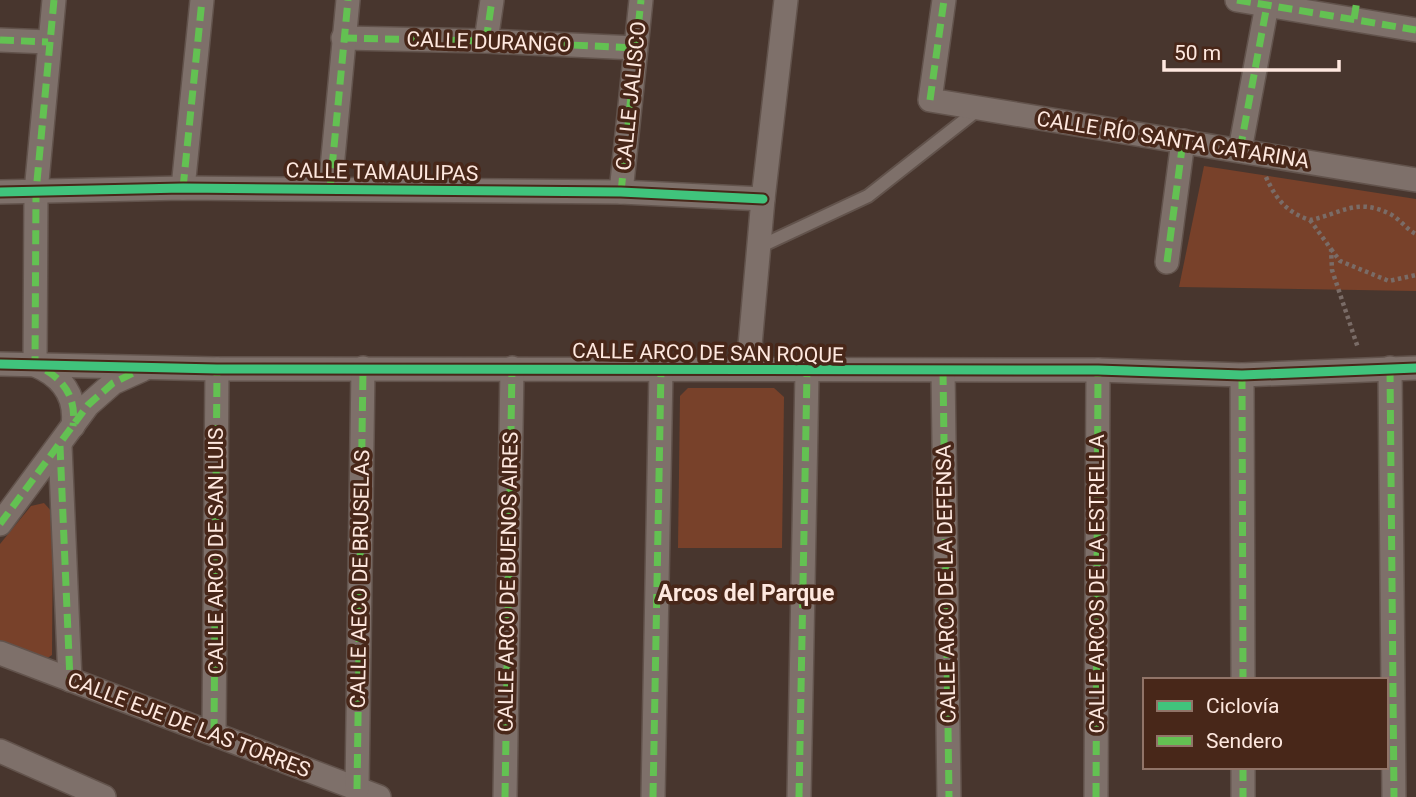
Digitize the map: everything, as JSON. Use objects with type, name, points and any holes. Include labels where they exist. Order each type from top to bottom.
[{"type":"street","points":[[54,0],[36,192],[35,365],[47,370],[68,389],[73,401],[73,426]]},
{"type":"street","points":[[183,188],[202,0]]},
{"type":"street","points":[[330,189],[348,0]]},
{"type":"street","points":[[486,41],[492,0]]},
{"type":"street","name":"CALLE JALISCO","points":[[621,192],[641,0]]},
{"type":"street","points":[[748,368],[763,199],[786,0]]},
{"type":"street","name":"CALLE RÍO SANTA CATARINA","points":[[944,0],[930,100],[1416,180]]},
{"type":"street","points":[[1237,0],[1267,5],[1356,10],[1416,30]]},
{"type":"street","points":[[1240,150],[1267,5]]},
{"type":"street","name":"CALLE DURANGO","points":[[343,38],[635,48]]},
{"type":"street","points":[[0,40],[48,42]]},
{"type":"street","points":[[1167,262],[1183,141]]},
{"type":"street","name":"CALLE TAMAULIPAS","points":[[0,192],[183,188],[330,189],[621,192],[763,199]]},
{"type":"street","name":"CALLE ARCO DE SAN ROQUE","points":[[0,364],[217,369],[748,368],[807,372],[1098,370],[1242,375],[1416,368]]},
{"type":"street","points":[[0,524],[88,405],[113,383],[139,370],[155,367]]},
{"type":"street","name":"CALLE AECO DE BRUSELAS","points":[[357,789],[363,368]]},
{"type":"street","name":"CALLE ARCO DE BUENOS AIRES","points":[[505,797],[512,368]]},
{"type":"street","points":[[1390,368],[1394,797]]},
{"type":"street","name":"CALLE ARCO DE SAN LUIS","points":[[214,733],[217,369]]},
{"type":"street","points":[[653,797],[661,370]]},
{"type":"street","name":"CALLE ARCO DE LA DEFENSA","points":[[943,370],[949,797]]},
{"type":"street","name":"CALLE ARCOS DE LA ESTRELLA","points":[[1096,797],[1098,370]]},
{"type":"street","points":[[799,797],[807,372]]},
{"type":"street","points":[[1242,375],[1243,678]]},
{"type":"street","points":[[60,446],[70,680]]},
{"type":"street","name":"CALLE EJE DE LAS TORRES","points":[[0,653],[379,797]]},
{"type":"street","points":[[0,751],[104,797]]},
{"type":"street","points":[[1243,769],[1243,797]]},
{"type":"lane","points":[[759,247],[868,196],[981,108]]},
{"type":"path","points":[[1266,155],[1265,175],[1275,195],[1290,211],[1310,220],[1340,261],[1389,281],[1416,275]]},
{"type":"path","points":[[1310,220],[1359,205],[1388,213],[1416,234]]},
{"type":"path","points":[[1331,249],[1332,270],[1365,369]]},
{"type":"shaded area","points":[[1204,166],[1416,199],[1416,291],[1179,287]]},
{"type":"shaded area","points":[[688,388],[774,388],[784,397],[782,548],[678,548],[680,396]]},
{"type":"shaded area","points":[[44,503],[53,513],[52,655],[46,659],[0,641],[0,544],[31,506]]},
{"type":"marked path","points":[[54,0],[36,192],[35,365],[53,375],[66,388],[73,405],[73,426]]},
{"type":"marked path","points":[[183,188],[202,0]]},
{"type":"marked path","points":[[330,189],[348,0]]},
{"type":"marked path","points":[[486,41],[492,0]]},
{"type":"marked path","points":[[621,192],[641,0]]},
{"type":"marked path","points":[[930,100],[944,0]]},
{"type":"marked path","points":[[1237,0],[1416,30]]},
{"type":"marked path","points":[[1354,19],[1357,0]]},
{"type":"marked path","points":[[1240,150],[1267,5]]},
{"type":"marked path","points":[[343,38],[635,48]]},
{"type":"marked path","points":[[0,40],[48,42]]},
{"type":"marked path","points":[[1167,262],[1183,141]]},
{"type":"marked path","points":[[357,789],[363,368]]},
{"type":"marked path","points":[[505,797],[512,368]]},
{"type":"marked path","points":[[1390,368],[1394,797]]},
{"type":"marked path","points":[[214,733],[217,369]]},
{"type":"marked path","points":[[0,524],[88,405],[113,383],[139,370]]},
{"type":"marked path","points":[[653,797],[661,370]]},
{"type":"marked path","points":[[1096,797],[1098,370]]},
{"type":"marked path","points":[[943,371],[949,797]]},
{"type":"marked path","points":[[799,797],[807,372]]},
{"type":"marked path","points":[[1242,375],[1243,678]]},
{"type":"marked path","points":[[60,446],[70,680]]},
{"type":"marked path","points":[[1243,769],[1243,797]]},
{"type":"cycle path","points":[[0,192],[183,188],[621,192],[763,199]]},
{"type":"cycle path","points":[[0,364],[217,369],[1098,370],[1242,375],[1416,368]]},
{"type":"district","name":"Arcos del Parque","points":[[746,593]]}]
